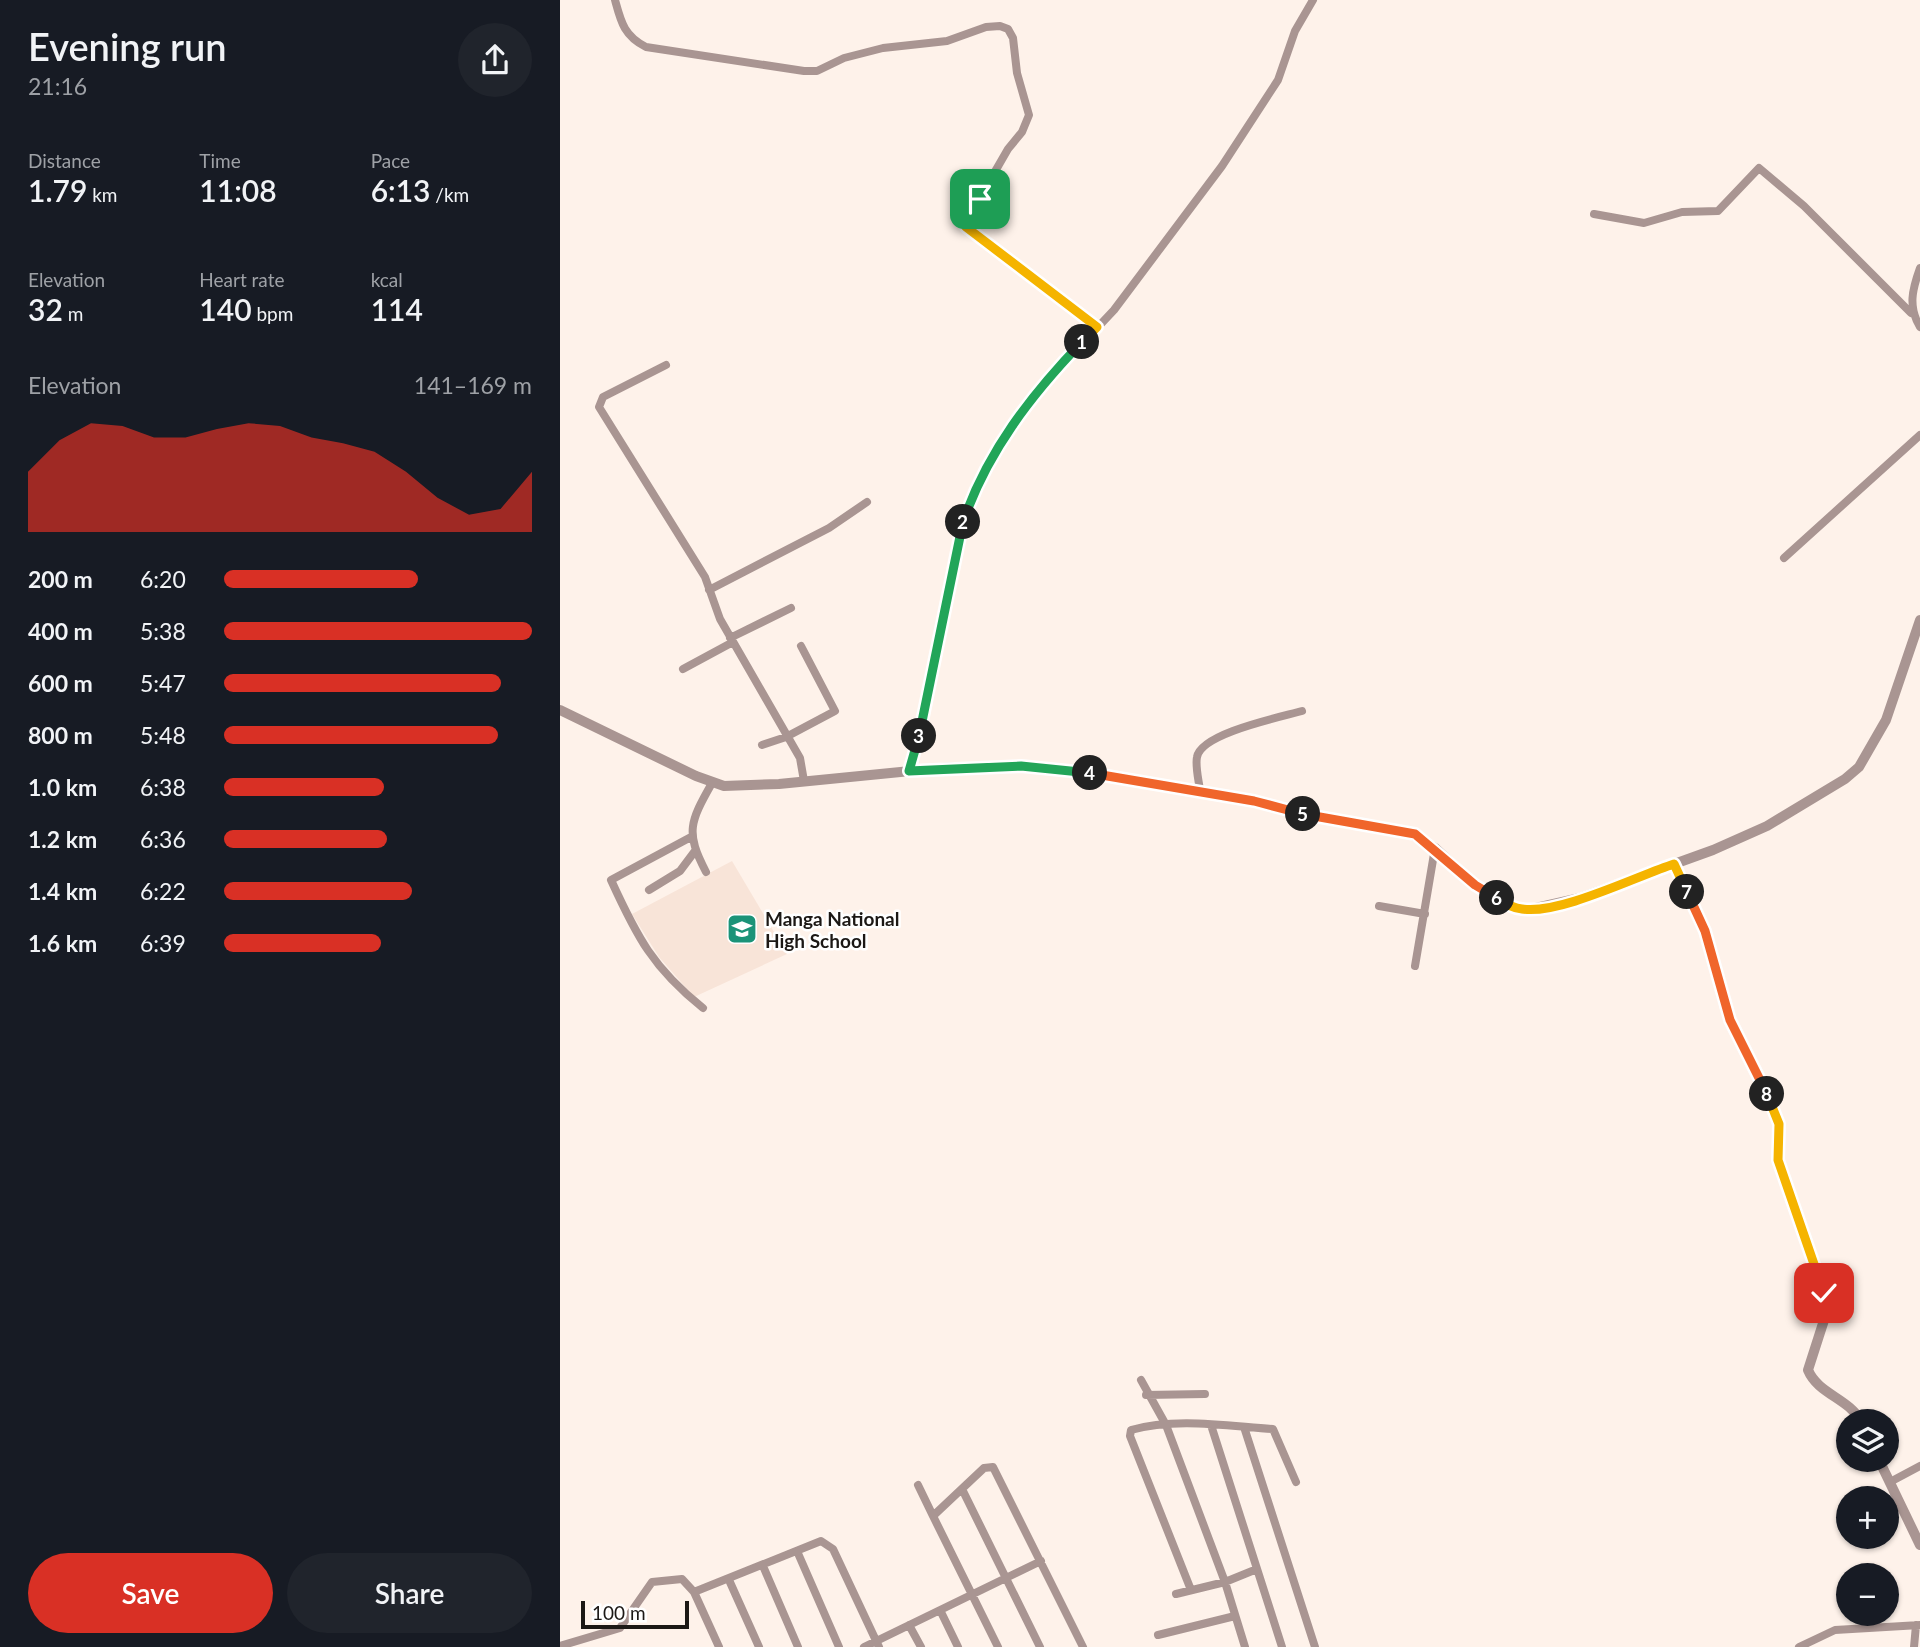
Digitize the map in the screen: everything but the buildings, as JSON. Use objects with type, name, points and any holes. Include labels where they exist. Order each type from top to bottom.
[{"type":"street","points":[[615,0],[623,28],[634,41],[646,47],[804,71],[817,71],[837,61],[883,48],[947,41],[986,27],[1000,26],[1008,29],[1013,38],[1017,73],[1029,115],[1022,132],[1008,149],[967,220],[966,227],[1097,327]]},
{"type":"street","points":[[909,771],[936,658],[956,548],[973,496],[1006,433],[1032,397],[1126,295],[1222,166],[1278,80],[1295,31],[1313,0]]},
{"type":"street","points":[[1594,214],[1644,223],[1679,213],[1718,211],[1759,168],[1804,206],[1911,313],[1920,327]]},
{"type":"street","points":[[1911,313],[1911,301],[1920,268]]},
{"type":"street","points":[[666,365],[603,397],[599,407],[705,576],[716,612],[800,758],[804,782]]},
{"type":"street","points":[[1784,558],[1920,435]]},
{"type":"street","points":[[709,590],[829,528],[867,502]]},
{"type":"street","points":[[683,669],[791,608]]},
{"type":"street","points":[[560,709],[712,783],[738,786],[909,771],[1021,766],[1063,769],[1200,791],[1318,817],[1406,831],[1435,848],[1475,885],[1511,906],[1527,910],[1574,901],[1767,826],[1844,779],[1859,767],[1886,720],[1920,620]]},
{"type":"street","points":[[762,745],[786,737],[835,711],[801,646]]},
{"type":"street","points":[[1200,791],[1197,758],[1200,750],[1231,731],[1302,711]]},
{"type":"street","points":[[706,872],[691,837],[694,819],[712,783]]},
{"type":"street","points":[[691,837],[611,880],[646,951],[667,975],[703,1007]]},
{"type":"street","points":[[1415,966],[1435,848]]},
{"type":"street","points":[[649,890],[680,871],[695,851]]},
{"type":"street","points":[[1674,864],[1705,931],[1730,1020],[1773,1106],[1779,1124],[1778,1160],[1827,1304],[1808,1370],[1811,1379],[1851,1409]]},
{"type":"street","points":[[1379,906],[1425,914]]},
{"type":"street","points":[[1141,1380],[1146,1395],[1166,1425],[1225,1582],[1245,1647]]},
{"type":"street","points":[[1146,1395],[1205,1394]]},
{"type":"street","points":[[1211,1424],[1282,1647]]},
{"type":"street","points":[[1191,1590],[1130,1436],[1133,1429],[1211,1424],[1275,1430],[1296,1482]]},
{"type":"street","points":[[1244,1427],[1315,1647]]},
{"type":"street","points":[[1889,1482],[1920,1466]]},
{"type":"street","points":[[933,1516],[984,1468],[993,1467],[1083,1647]]},
{"type":"street","points":[[1884,1472],[1920,1545]]},
{"type":"street","points":[[918,1485],[998,1647]]},
{"type":"street","points":[[962,1489],[1040,1647]]},
{"type":"street","points":[[694,1592],[821,1541],[831,1545],[877,1644]]},
{"type":"street","points":[[797,1551],[839,1647]]},
{"type":"street","points":[[864,1647],[877,1644],[909,1625],[941,1612],[1041,1561]]},
{"type":"street","points":[[763,1566],[798,1647]]},
{"type":"street","points":[[1176,1594],[1225,1582],[1257,1569]]},
{"type":"street","points":[[560,1646],[620,1628],[652,1582],[682,1579],[694,1592],[719,1647]]},
{"type":"street","points":[[729,1580],[759,1647]]},
{"type":"street","points":[[941,1612],[958,1647]]},
{"type":"street","points":[[1158,1635],[1235,1616]]},
{"type":"street","points":[[909,1625],[920,1647]]},
{"type":"street","points":[[1799,1647],[1835,1630],[1918,1625],[1914,1647]]},
{"type":"shaded area","points":[[732,861],[787,954],[694,997],[659,957],[632,914]]},
{"type":"place","name":"Manga National High School","points":[[742,929]]},
{"type":"route","points":[[980,199],[967,220],[966,227],[1097,327],[1032,397],[1006,433],[973,496],[959,535],[950,593],[917,746],[909,771],[983,766],[1063,769],[1162,784],[1254,801],[1331,820],[1406,831],[1435,848],[1475,885],[1511,906],[1527,910],[1574,901],[1674,864],[1705,931],[1730,1020],[1773,1106],[1779,1124],[1778,1160],[1824,1293]]}]
